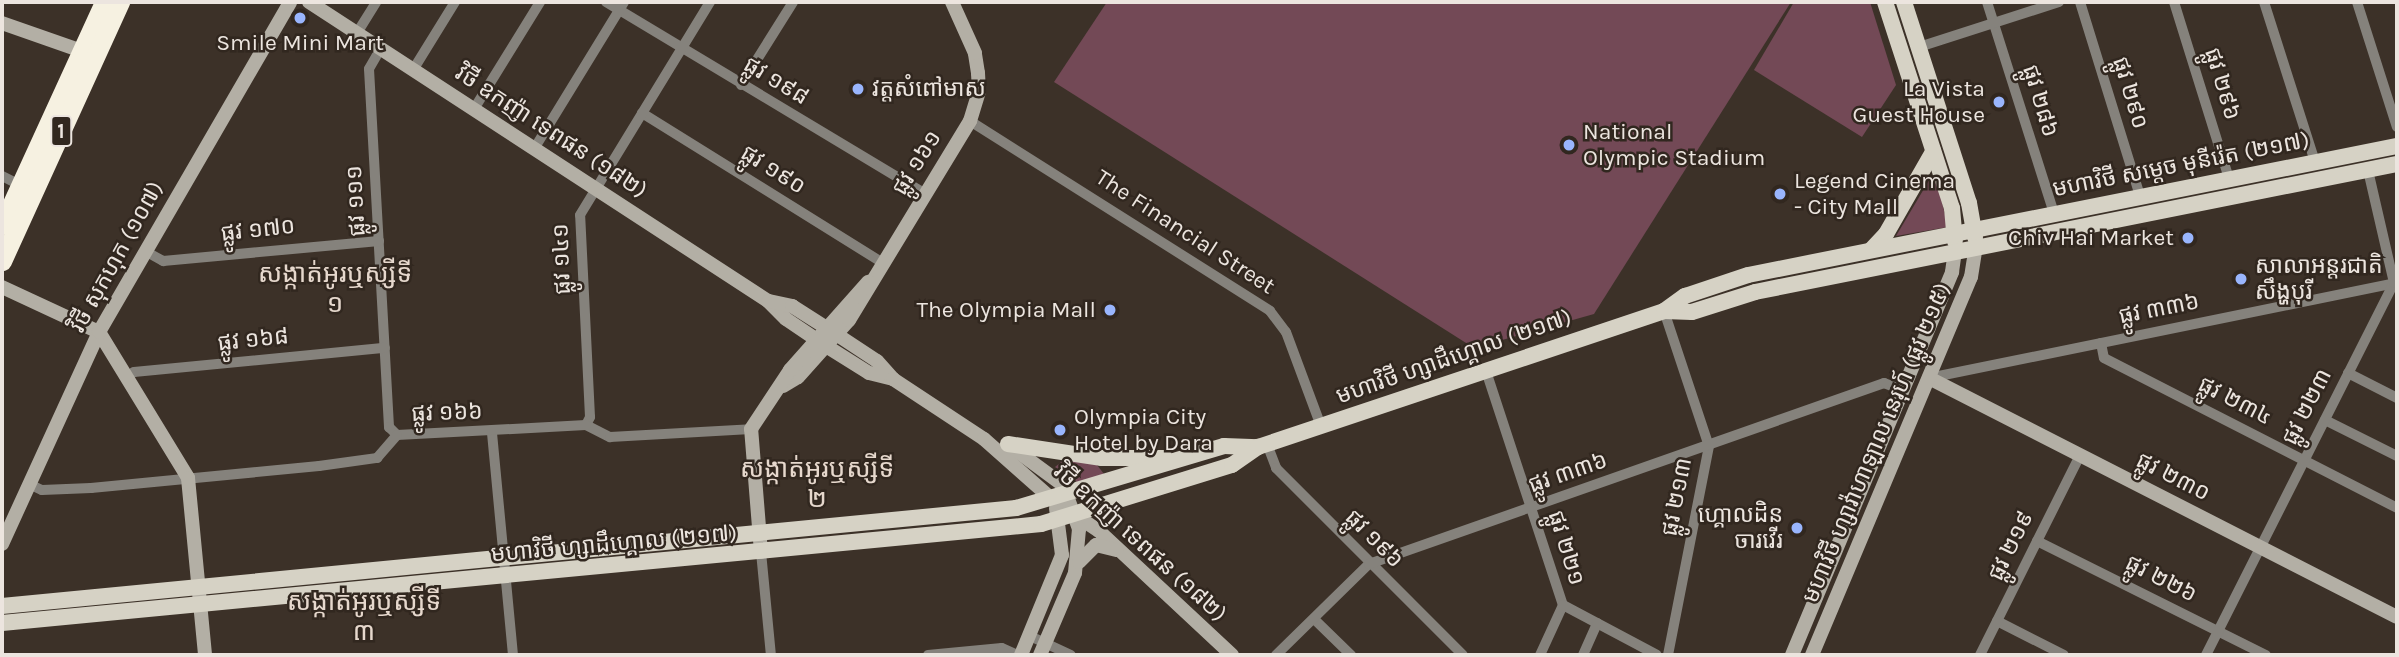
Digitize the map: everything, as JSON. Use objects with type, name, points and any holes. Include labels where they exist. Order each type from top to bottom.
[{"type":"highway","name":"1","points":[[2,226],[104,2]]},
{"type":"highway","name":"1","points":[[2,261],[120,2]]},
{"type":"main road","points":[[1885,2],[1952,208],[1955,251]]},
{"type":"main road","points":[[1904,2],[1974,229],[1976,246]]},
{"type":"main road","name":"មហាវិថី សម្តេច មុនីរ៉េត (២១៧)","points":[[1974,229],[2397,146]]},
{"type":"main road","points":[[1871,250],[1886,234],[1933,152]]},
{"type":"main road","name":"មហាវិថី សម្តេច មុនីរ៉េត (២១៧)","points":[[1976,246],[2397,164]]},
{"type":"main road","name":"មហាវិថី ហ្សាដឹហ្គោល (២១៧)","points":[[2,624],[944,536],[1069,517],[1232,464],[1263,446],[1664,311],[1685,296],[1748,275],[1974,229]]},
{"type":"main road","name":"មហាវិថី ហ្សាដឹហ្គោល (២១៧)","points":[[1664,311],[1692,312],[1755,292],[1976,246]]},
{"type":"main road","points":[[1008,444],[1102,457],[1189,457]]},
{"type":"main road","name":"មហាវិថី ហ្សាដឹហ្គោល (២១៧)","points":[[2,606],[941,516],[1053,500],[1224,446],[1263,446]]},
{"type":"main road","points":[[941,516],[944,536]]},
{"type":"street","name":"វិថី សុកហុក (១០៧)","points":[[2,544],[99,332],[290,2]]},
{"type":"street","name":"វិថី ឧកញ៉ា ទេពផន (១៨២)","points":[[309,2],[768,300],[821,343],[869,373],[893,380],[984,439],[1069,517],[1129,558],[1231,655]]},
{"type":"street","points":[[357,33],[376,2]]},
{"type":"street","points":[[414,70],[455,2]]},
{"type":"street","points":[[474,109],[540,2]]},
{"type":"street","name":"ផ្លូវ ១៩៨","points":[[606,2],[622,6],[681,48],[925,194]]},
{"type":"street","name":"ផ្លូវ ១៤១","points":[[586,425],[590,417],[580,215],[710,2]]},
{"type":"street","points":[[741,85],[793,2]]},
{"type":"street","name":"ផ្លូវ ១៦១","points":[[944,2],[959,22]]},
{"type":"street","name":"ផ្លូវ ១៦១","points":[[751,429],[783,386],[831,331],[862,301],[869,281],[970,121],[979,92],[978,73],[975,54],[952,2]]},
{"type":"street","name":"ផ្លូវ ២៨៦","points":[[1987,2],[2054,214]]},
{"type":"street","points":[[1919,47],[2059,2]]},
{"type":"street","name":"ផ្លូវ ២៩០","points":[[2080,2],[2140,196]]},
{"type":"street","name":"ផ្លូវ ២៩៦","points":[[2174,2],[2229,179]]},
{"type":"street","points":[[2264,2],[2315,162]]},
{"type":"street","points":[[2357,2],[2397,127]]},
{"type":"street","points":[[534,149],[622,6]]},
{"type":"street","points":[[2,23],[82,51]]},
{"type":"street","name":"ផ្លូវ ១១១","points":[[381,48],[369,69],[389,427],[397,435]]},
{"type":"street","name":"ផ្លូវ ១៩០","points":[[642,113],[881,262]]},
{"type":"street","name":"The Financial Street","points":[[970,121],[1270,311],[1286,332],[1321,426]]},
{"type":"street","points":[[2368,170],[2396,283]]},
{"type":"street","points":[[2,176],[20,185]]},
{"type":"street","name":"ផ្លូវ ១៧០","points":[[145,251],[163,261],[379,241]]},
{"type":"street","name":"មហាវិថី ហ្សាវ៉ាហាឡាល នេរុហ៍ (ផ្លូវ ២១៥)","points":[[1812,655],[1971,277],[1976,246]]},
{"type":"street","name":"មហាវិថី ហ្សាវ៉ាហាឡាល នេរុហ៍ (ផ្លូវ ២១៥)","points":[[1792,655],[1952,272],[1955,251]]},
{"type":"street","name":"ផ្លូវ ៣៣៦","points":[[1929,378],[2396,283]]},
{"type":"street","name":"ផ្លូវ ២២៣","points":[[2206,655],[2396,283]]},
{"type":"street","points":[[2,288],[99,332],[188,478],[205,655]]},
{"type":"street","name":"វិថី ឧកញ៉ា ទេពផន (១៨២)","points":[[768,300],[792,306],[877,361],[893,380]]},
{"type":"street","name":"ផ្លូវ ២១៣","points":[[1664,311],[1709,446],[1668,655]]},
{"type":"street","name":"ផ្លូវ ២៣៤","points":[[2101,343],[2104,358],[2397,508]]},
{"type":"street","name":"ផ្លូវ ១៦៨","points":[[127,377],[134,372],[385,348]]},
{"type":"street","name":"ផ្លូវ ២២១","points":[[1486,371],[1563,605],[1540,655]]},
{"type":"street","points":[[2348,373],[2397,398]]},
{"type":"street","name":"ផ្លូវ ២៣០","points":[[1929,378],[2397,617]]},
{"type":"street","name":"ផ្លូវ ៣៣៦","points":[[1276,655],[1368,564],[1885,383],[1902,390]]},
{"type":"street","points":[[2325,420],[2397,456]]},
{"type":"street","name":"ផ្លូវ ១៦៦","points":[[29,484],[42,489],[79,488],[377,458],[397,435],[492,433],[586,425],[610,437],[751,429]]},
{"type":"street","points":[[751,429],[771,655]]},
{"type":"street","points":[[492,433],[513,655]]},
{"type":"street","name":"វិថី ឧកញ៉ា ទេពផន (១៨២)","points":[[984,439],[1008,444],[1049,471],[1069,494]]},
{"type":"street","name":"ផ្លូវ ១៩៦","points":[[1263,446],[1276,468],[1368,564],[1463,655]]},
{"type":"street","name":"ផ្លូវ ២១៩","points":[[1980,655],[2080,455]]},
{"type":"street","points":[[928,655],[1002,648],[1020,655],[1059,569],[1069,517],[1069,494]]},
{"type":"street","points":[[1069,517],[1079,544],[1075,573]]},
{"type":"street","name":"ផ្លូវ ២២៦","points":[[2037,541],[2266,655]]},
{"type":"street","points":[[1043,649],[1084,553],[1096,545],[1112,547],[1129,558]]},
{"type":"street","points":[[1563,605],[1657,655]]},
{"type":"street","points":[[1314,619],[1351,655]]},
{"type":"street","points":[[1997,621],[2064,655]]},
{"type":"street","points":[[1583,655],[1597,623]]},
{"type":"street","points":[[1030,636],[1043,649],[1071,655]]},
{"type":"shaded area","points":[[1107,2],[1791,2],[1594,314],[1474,348],[1054,82]]},
{"type":"shaded area","points":[[1794,2],[1870,2],[1896,85],[1862,137],[1754,70]]},
{"type":"shaded area","points":[[1931,177],[1937,181],[1948,227],[1896,236]]},
{"type":"shaded area","points":[[1065,459],[1097,465],[1104,474],[1078,483],[1055,467]]},
{"type":"place","name":"Smile Mini Mart","points":[[300,18]]},
{"type":"place","name":"វត្តសំពៅមាស","points":[[858,89]]},
{"type":"place","name":"La Vista Guest House","points":[[1999,102]]},
{"type":"place","name":"National Olympic Stadium","points":[[1569,145]]},
{"type":"place","name":"Legend Cinema - City Mall","points":[[1780,194]]},
{"type":"place","name":"Chiv Hai Market","points":[[2188,238]]},
{"type":"place","name":"សាលាអន្តរជាតិ សឹង្ហបុរី","points":[[2241,279]]},
{"type":"place","name":"The Olympia Mall","points":[[1110,310]]},
{"type":"place","name":"Olympia City Hotel by Dara","points":[[1060,430]]},
{"type":"place","name":"ហ្គោលដិន ចារវើរ","points":[[1797,528]]},
{"type":"district","name":"សង្កាត់អូរឬស្សីទី ១","points":[[335,289]]},
{"type":"district","name":"សង្កាត់អូរឬស្សីទី ២","points":[[817,484]]},
{"type":"district","name":"សង្កាត់អូរឬស្សីទី ៣","points":[[364,617]]}]
